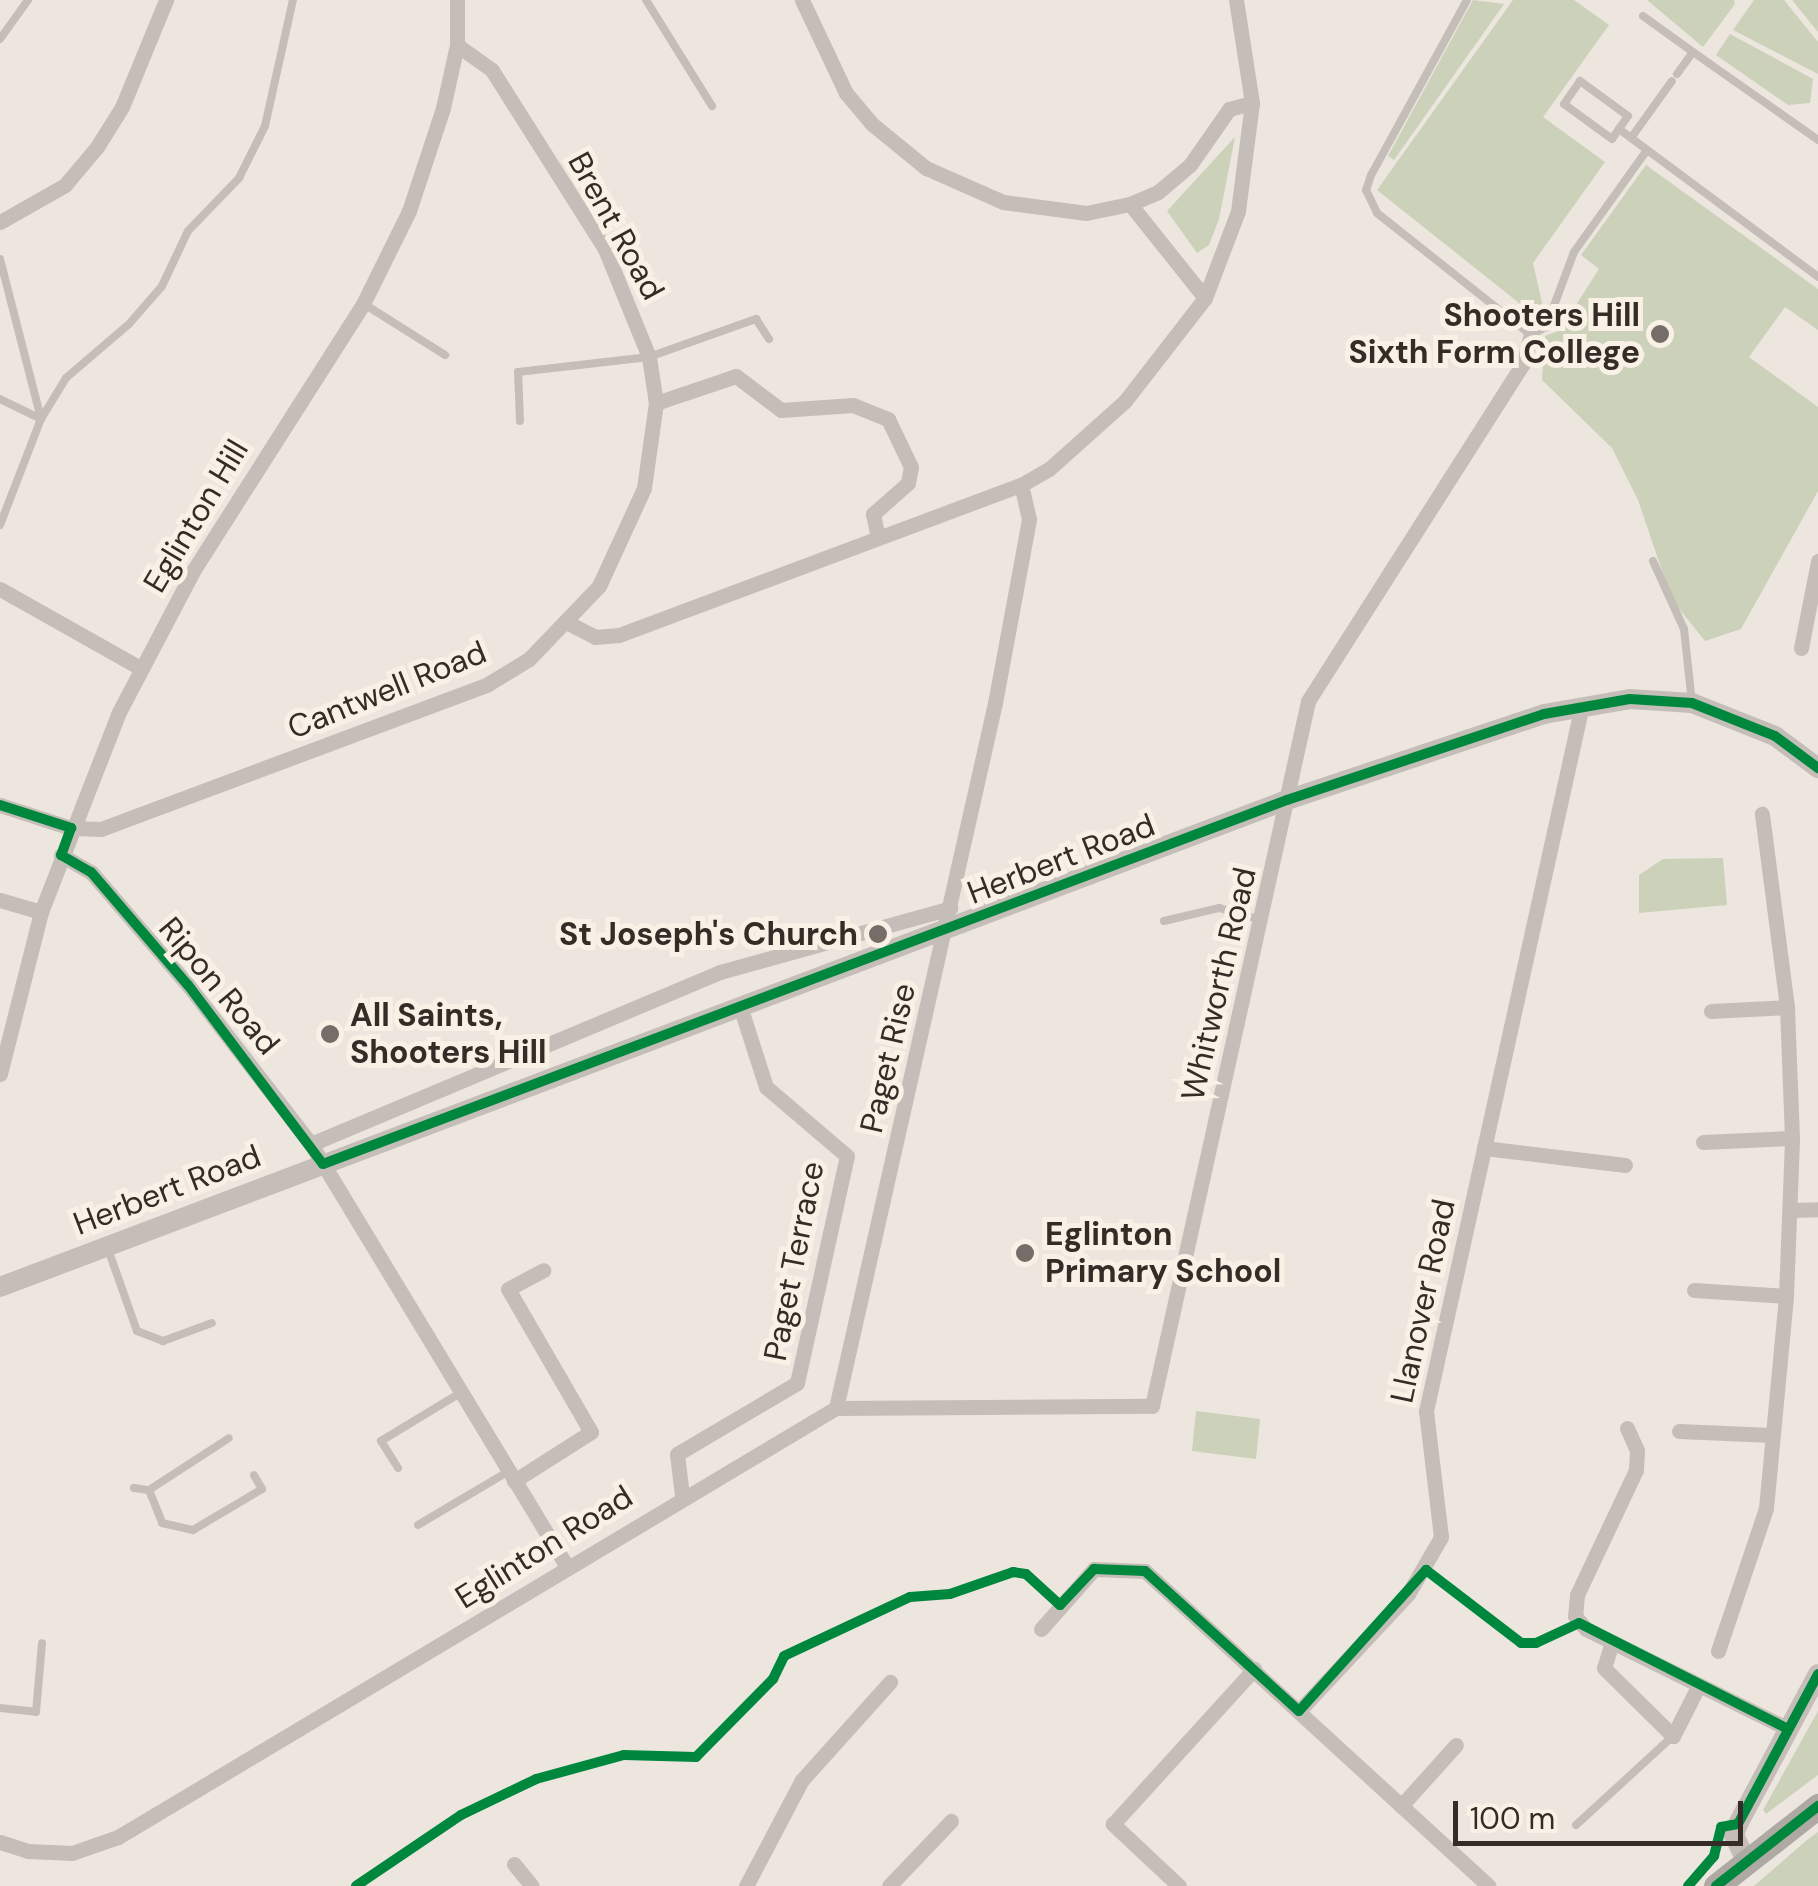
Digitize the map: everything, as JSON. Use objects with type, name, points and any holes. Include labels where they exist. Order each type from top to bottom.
[{"type":"highway","points":[[1716,1886],[1818,1806]]},
{"type":"street","points":[[0,222],[65,185],[97,147],[122,107],[166,0]]},
{"type":"street","name":"Eglinton Hill","points":[[0,1074],[41,912],[71,828],[140,668],[231,508],[363,304],[415,193],[457,44],[458,0]]},
{"type":"street","points":[[802,0],[846,93],[896,148],[963,188],[1045,211],[1086,213],[1130,204],[1158,192],[1190,165],[1229,109],[1252,103]]},
{"type":"street","points":[[570,624],[595,638],[619,635],[1021,486],[1049,470],[1125,401],[1204,298],[1238,211],[1252,103],[1236,0]]},
{"type":"street","name":"Brent Road","points":[[457,44],[492,70],[605,248],[649,357],[656,404],[644,488],[626,537],[570,624]]},
{"type":"street","points":[[1130,204],[1204,298]]},
{"type":"street","name":"Whitworth Road","points":[[1152,1406],[1308,701],[1523,364],[1532,335]]},
{"type":"street","points":[[656,404],[736,376],[781,410],[853,405],[888,418],[910,467],[908,483],[873,514],[878,537]]},
{"type":"street","name":"Paget Rise","points":[[836,1408],[948,919],[1029,519],[1021,486]]},
{"type":"street","points":[[1801,648],[1818,561]]},
{"type":"street","points":[[0,589],[140,668]]},
{"type":"street","name":"Cantwell Road","points":[[71,828],[101,828],[488,684],[570,624]]},
{"type":"street","name":"Herbert Road","points":[[0,1286],[79,1266],[106,1245],[740,1006],[948,919],[1287,800],[1582,705],[1630,699],[1692,703],[1774,736],[1818,768]]},
{"type":"street","name":"Llanover Road","points":[[1299,1711],[1408,1594],[1436,1553],[1442,1502],[1426,1412],[1582,705]]},
{"type":"street","points":[[0,805],[71,828]]},
{"type":"street","points":[[1718,1651],[1766,1508],[1794,1210],[1787,1007],[1762,814]]},
{"type":"street","name":"Ripon Road","points":[[62,855],[91,872],[164,956],[311,1144],[567,1567]]},
{"type":"street","points":[[0,900],[41,912]]},
{"type":"street","name":"Herbert Road","points":[[311,1144],[720,972],[948,919]]},
{"type":"street","name":"Paget Terrace","points":[[682,1495],[677,1454],[797,1383],[847,1156],[766,1087],[740,1006]]},
{"type":"street","points":[[1711,1012],[1787,1007]]},
{"type":"street","points":[[1704,1142],[1792,1138]]},
{"type":"street","points":[[1484,1148],[1625,1165]]},
{"type":"street","points":[[1794,1210],[1818,1209]]},
{"type":"street","points":[[512,1476],[591,1432],[508,1289],[543,1270]]},
{"type":"street","points":[[1694,1290],[1786,1296]]},
{"type":"street","name":"Eglinton Road","points":[[0,1842],[51,1854],[108,1842],[682,1495],[836,1408],[1152,1406]]},
{"type":"street","points":[[1627,1428],[1637,1450],[1636,1470],[1573,1608],[1579,1623],[1788,1729]]},
{"type":"street","points":[[1678,1431],[1772,1435]]},
{"type":"street","points":[[1041,1629],[1094,1569],[1145,1571],[1489,1886]]},
{"type":"street","points":[[1612,1642],[1604,1668],[1673,1736],[1699,1685]]},
{"type":"street","points":[[1179,1886],[1114,1824],[1254,1669]]},
{"type":"street","points":[[1746,1860],[1734,1836],[1818,1674]]},
{"type":"street","points":[[746,1886],[802,1780],[890,1682]]},
{"type":"street","points":[[1400,1806],[1456,1745]]},
{"type":"street","points":[[889,1886],[951,1821]]},
{"type":"street","points":[[514,1864],[532,1886]]},
{"type":"lane","points":[[0,39],[28,0]]},
{"type":"lane","points":[[0,525],[41,419],[78,362],[129,324],[162,286],[188,231],[239,178],[264,126],[293,0]]},
{"type":"lane","points":[[646,0],[712,106]]},
{"type":"lane","points":[[1466,0],[1366,190],[1378,214],[1532,335],[1546,326],[1574,252],[1647,150]]},
{"type":"lane","points":[[1643,16],[1818,140]]},
{"type":"lane","points":[[1631,138],[1693,52]]},
{"type":"lane","points":[[1580,81],[1628,116],[1619,129],[1612,139],[1564,104],[1580,81]]},
{"type":"lane","points":[[1619,129],[1818,277]]},
{"type":"lane","points":[[0,259],[41,419]]},
{"type":"lane","points":[[363,304],[444,355]]},
{"type":"lane","points":[[520,421],[518,372],[649,357],[756,319],[770,339]]},
{"type":"lane","points":[[0,400],[41,419]]},
{"type":"lane","points":[[1652,561],[1684,629],[1692,703]]},
{"type":"lane","points":[[1164,921],[1219,908],[1262,920]]},
{"type":"lane","points":[[106,1245],[137,1331],[162,1340],[212,1323]]},
{"type":"lane","points":[[398,1468],[381,1440],[462,1392]]},
{"type":"lane","points":[[134,1488],[149,1490],[229,1438]]},
{"type":"lane","points":[[149,1490],[162,1524],[193,1530],[262,1488],[254,1475]]},
{"type":"lane","points":[[418,1525],[512,1476]]},
{"type":"lane","points":[[1040,1586],[1060,1606]]},
{"type":"lane","points":[[0,1708],[36,1712],[42,1643]]},
{"type":"lane","points":[[1576,1825],[1673,1736]]},
{"type":"green space","points":[[1473,0],[1504,4],[1394,160],[1388,156]]},
{"type":"green space","points":[[1513,0],[1574,0],[1609,25],[1543,117],[1605,162],[1533,263],[1543,307],[1538,318],[1377,190]]},
{"type":"green space","points":[[1647,0],[1734,0],[1735,4],[1703,47]]},
{"type":"green space","points":[[1754,0],[1784,0],[1818,42],[1818,74],[1733,30]]},
{"type":"green space","points":[[1792,0],[1818,0],[1818,32]]},
{"type":"green space","points":[[1730,34],[1813,79],[1810,103],[1788,105],[1716,55]]},
{"type":"green space","points":[[1235,137],[1219,219],[1209,245],[1197,253],[1167,211]]},
{"type":"green space","points":[[1646,165],[1818,289],[1818,330],[1785,307],[1749,357],[1818,407],[1818,491],[1741,629],[1705,641],[1672,600],[1638,500],[1612,448],[1542,380],[1545,336],[1560,330],[1599,269],[1581,255]]},
{"type":"green space","points":[[1723,858],[1727,905],[1639,913],[1639,875],[1663,859]]},
{"type":"green space","points":[[1196,1411],[1260,1419],[1256,1459],[1192,1451]]},
{"type":"green space","points":[[1818,1711],[1818,1775],[1766,1814],[1763,1810]]},
{"type":"green space","points":[[1818,1832],[1818,1886],[1754,1886],[1807,1840]]},
{"type":"cycle path","points":[[0,805],[71,828],[61,855],[91,872],[188,985],[323,1164],[1287,800],[1544,714],[1630,699],[1692,703],[1775,736],[1818,768]]},
{"type":"cycle path","points":[[356,1886],[461,1815],[536,1779],[624,1755],[696,1757],[773,1679],[784,1656],[910,1597],[950,1594],[1013,1572],[1026,1574],[1060,1605],[1094,1569],[1145,1571],[1299,1711],[1426,1570],[1521,1643],[1536,1643],[1579,1623],[1788,1729]]},
{"type":"cycle path","points":[[1688,1886],[1714,1856],[1721,1827],[1738,1824],[1818,1674]]},
{"type":"cycle path","points":[[1716,1886],[1818,1806]]},
{"type":"place","name":"Shooters Hill Sixth Form College","points":[[1660,334]]},
{"type":"place","name":"St Joseph's Church","points":[[878,934]]},
{"type":"place","name":"All Saints, Shooters Hill","points":[[330,1034]]},
{"type":"place","name":"Eglinton Primary School","points":[[1025,1253]]}]
